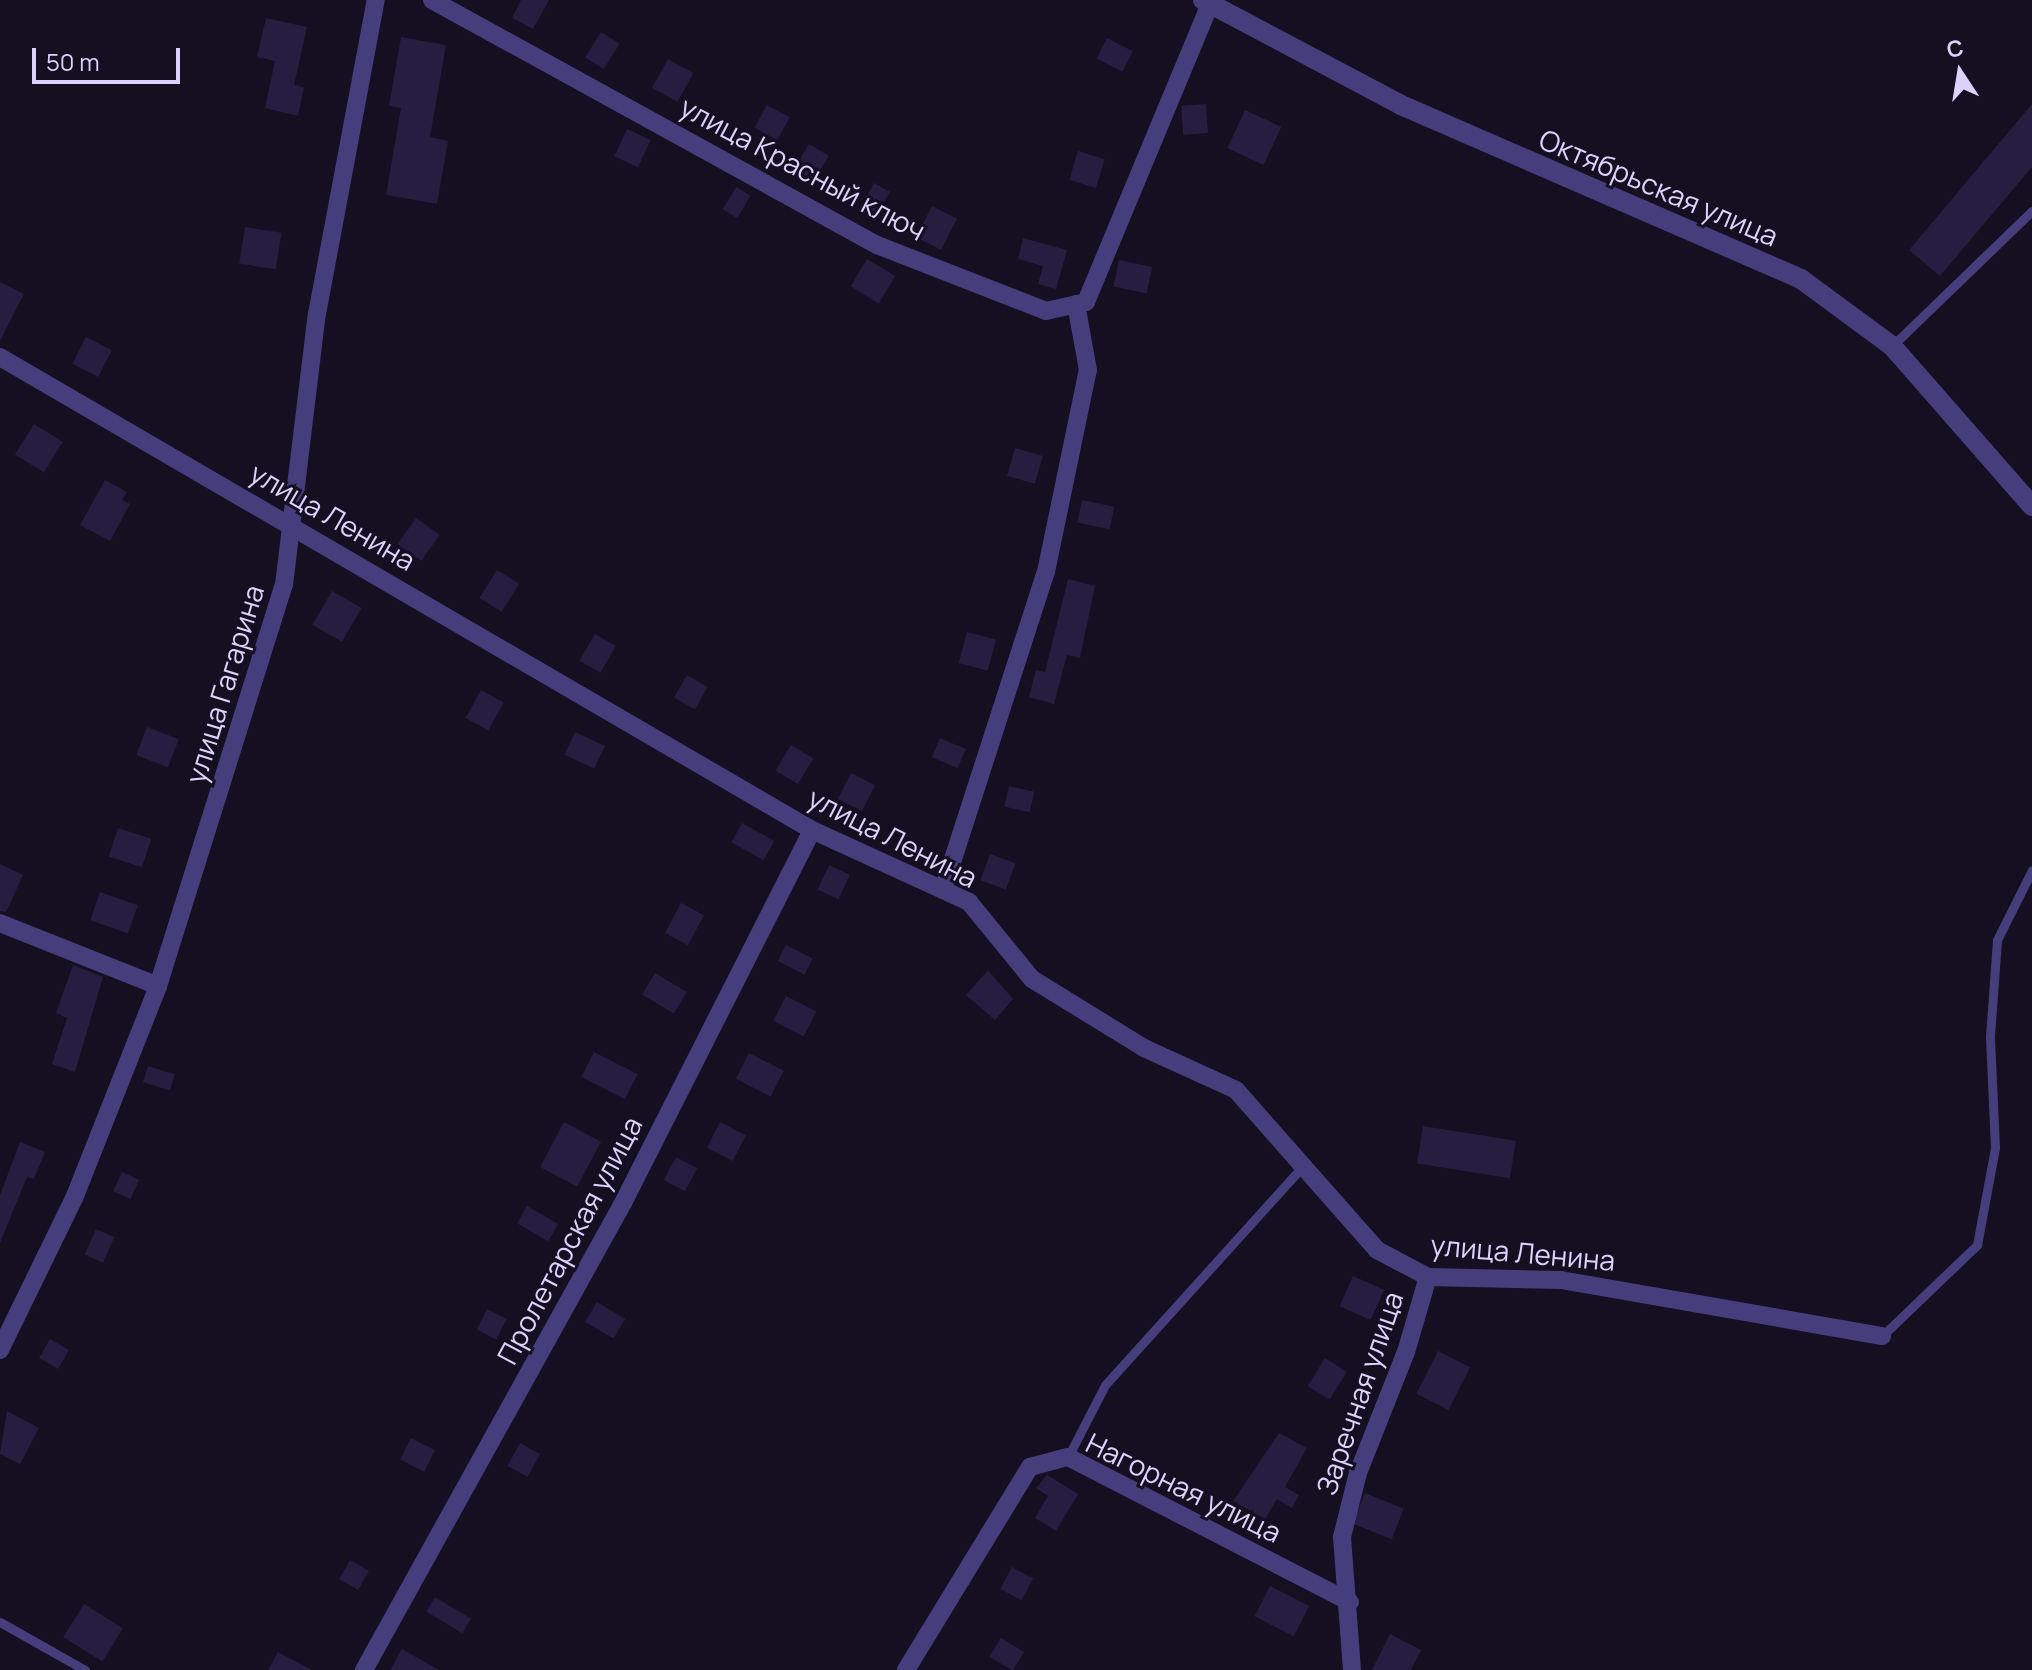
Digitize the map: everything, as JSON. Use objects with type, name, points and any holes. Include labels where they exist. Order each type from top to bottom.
[{"type":"street","name":"улица Гагарина","points":[[0,1350],[75,1196],[158,986],[284,585],[296,526],[317,314],[376,0]]},
{"type":"street","name":"улица Красный ключ","points":[[432,0],[877,245],[1046,311],[1076,304]]},
{"type":"street","points":[[943,890],[1046,572],[1088,370],[1076,304],[1086,302],[1207,2]]},
{"type":"street","name":"Октябрьская улица","points":[[1207,2],[1401,105],[1801,279],[1892,346],[2032,506]]},
{"type":"street","name":"улица Ленина","points":[[0,357],[296,526],[812,830],[969,902],[1032,979],[1144,1048],[1236,1090],[1306,1163],[1377,1250],[1428,1277],[1561,1280],[1882,1336]]},
{"type":"street","name":"Пролетарская улица","points":[[364,1670],[623,1203],[812,830]]},
{"type":"street","points":[[0,923],[158,986]]},
{"type":"street","name":"Заречная улица","points":[[1352,1670],[1350,1602],[1342,1537],[1358,1473],[1406,1352],[1428,1277]]},
{"type":"street","name":"Нагорная улица","points":[[906,1670],[1030,1467],[1068,1457],[1350,1602]]},
{"type":"lane","points":[[1892,346],[2032,211]]},
{"type":"lane","points":[[1882,1336],[1977,1245],[1995,1148],[1990,1036],[1997,940],[2032,870]]},
{"type":"lane","points":[[1068,1457],[1105,1385],[1306,1163]]},
{"type":"lane","points":[[0,1622],[85,1670]]},
{"type":"building","points":[[521,0],[549,0],[533,29],[512,18]]},
{"type":"building","points":[[266,18],[307,27],[294,85],[304,87],[298,116],[265,108],[275,61],[257,57]]},
{"type":"building","points":[[601,32],[620,44],[604,69],[585,57]]},
{"type":"building","points":[[401,37],[446,45],[430,137],[448,141],[437,204],[386,195],[401,108],[389,106]]},
{"type":"building","points":[[1107,38],[1133,51],[1122,72],[1097,58]]},
{"type":"building","points":[[668,59],[693,73],[677,102],[652,88]]},
{"type":"building","points":[[1206,104],[1208,133],[1183,135],[1181,106]]},
{"type":"building","points":[[2032,104],[2032,167],[1940,276],[1909,250]]},
{"type":"building","points":[[767,105],[790,118],[777,140],[754,128]]},
{"type":"building","points":[[1245,110],[1281,127],[1264,165],[1227,148]]},
{"type":"building","points":[[627,129],[651,140],[638,167],[614,156]]},
{"type":"building","points":[[809,144],[829,156],[814,181],[794,169]]},
{"type":"building","points":[[1078,151],[1105,159],[1096,188],[1069,180]]},
{"type":"building","points":[[874,183],[890,192],[878,214],[862,205]]},
{"type":"building","points":[[736,187],[751,196],[737,218],[723,209]]},
{"type":"building","points":[[932,206],[957,219],[941,250],[916,237]]},
{"type":"building","points":[[245,227],[282,233],[276,269],[239,264]]},
{"type":"building","points":[[1023,238],[1067,250],[1056,289],[1038,284],[1043,266],[1018,259]]},
{"type":"building","points":[[867,259],[895,276],[879,303],[851,286]]},
{"type":"building","points":[[1119,260],[1152,267],[1147,293],[1113,286]]},
{"type":"building","points":[[0,282],[24,294],[0,341]]},
{"type":"building","points":[[86,337],[112,350],[98,377],[72,364]]},
{"type":"building","points":[[34,424],[63,442],[44,473],[15,455]]},
{"type":"building","points":[[1015,448],[1043,456],[1035,484],[1007,476]]},
{"type":"building","points":[[105,480],[127,492],[122,500],[130,504],[110,541],[80,525]]},
{"type":"building","points":[[1082,500],[1114,507],[1109,529],[1077,522]]},
{"type":"building","points":[[416,518],[440,535],[421,561],[398,544]]},
{"type":"building","points":[[497,570],[519,584],[502,612],[480,598]]},
{"type":"building","points":[[1068,579],[1095,586],[1080,658],[1067,655],[1054,704],[1029,697],[1036,670],[1045,672]]},
{"type":"building","points":[[332,591],[361,608],[342,642],[312,625]]},
{"type":"building","points":[[967,632],[996,640],[988,671],[959,663]]},
{"type":"building","points":[[595,634],[616,646],[600,673],[580,661]]},
{"type":"building","points":[[687,675],[708,687],[695,710],[674,698]]},
{"type":"building","points":[[481,690],[504,703],[488,731],[465,718]]},
{"type":"building","points":[[147,727],[179,739],[168,767],[136,755]]},
{"type":"building","points":[[575,732],[605,746],[594,769],[564,755]]},
{"type":"building","points":[[940,738],[966,749],[958,768],[932,757]]},
{"type":"building","points":[[791,745],[813,758],[798,784],[776,771]]},
{"type":"building","points":[[851,773],[875,785],[862,811],[838,799]]},
{"type":"building","points":[[1009,786],[1034,792],[1030,812],[1004,806]]},
{"type":"building","points":[[742,823],[774,841],[764,860],[731,842]]},
{"type":"building","points":[[118,828],[151,839],[142,867],[109,857]]},
{"type":"building","points":[[990,854],[1015,863],[1006,890],[980,880]]},
{"type":"building","points":[[0,864],[23,875],[6,912],[0,911]]},
{"type":"building","points":[[829,865],[850,875],[838,899],[818,889]]},
{"type":"building","points":[[100,892],[138,905],[128,933],[90,920]]},
{"type":"building","points":[[681,903],[704,915],[688,945],[665,933]]},
{"type":"building","points":[[786,945],[813,959],[805,975],[778,961]]},
{"type":"building","points":[[73,965],[103,977],[75,1072],[52,1064],[67,1018],[56,1013]]},
{"type":"building","points":[[988,970],[1013,999],[995,1020],[966,995]]},
{"type":"building","points":[[655,973],[687,992],[674,1013],[642,994]]},
{"type":"building","points":[[786,996],[816,1011],[804,1036],[773,1021]]},
{"type":"building","points":[[594,1052],[638,1074],[625,1099],[581,1077]]},
{"type":"building","points":[[749,1053],[784,1071],[771,1097],[736,1079]]},
{"type":"building","points":[[148,1066],[175,1074],[170,1090],[143,1082]]},
{"type":"building","points":[[564,1122],[601,1142],[577,1187],[540,1167]]},
{"type":"building","points":[[720,1122],[746,1135],[733,1161],[707,1148]]},
{"type":"building","points":[[1423,1126],[1516,1141],[1510,1178],[1417,1164]]},
{"type":"building","points":[[20,1142],[45,1152],[34,1179],[27,1177],[0,1243],[0,1195]]},
{"type":"building","points":[[676,1157],[697,1168],[685,1191],[664,1180]]},
{"type":"building","points":[[122,1172],[139,1180],[130,1199],[113,1191]]},
{"type":"building","points":[[527,1206],[558,1224],[548,1241],[517,1223]]},
{"type":"building","points":[[96,1229],[114,1237],[103,1263],[85,1255]]},
{"type":"building","points":[[1353,1276],[1384,1290],[1371,1320],[1340,1306]]},
{"type":"building","points":[[597,1302],[625,1319],[613,1339],[585,1322]]},
{"type":"building","points":[[487,1309],[507,1319],[496,1339],[477,1329]]},
{"type":"building","points":[[50,1339],[69,1350],[58,1369],[39,1358]]},
{"type":"building","points":[[1438,1351],[1470,1367],[1448,1410],[1416,1394]]},
{"type":"building","points":[[1325,1358],[1347,1372],[1330,1400],[1308,1386]]},
{"type":"building","points":[[7,1411],[39,1428],[20,1464],[0,1454]]},
{"type":"building","points":[[1279,1433],[1307,1448],[1285,1487],[1299,1495],[1292,1508],[1277,1499],[1265,1519],[1233,1501]]},
{"type":"building","points":[[411,1438],[435,1450],[424,1472],[400,1459]]},
{"type":"building","points":[[520,1443],[540,1454],[528,1477],[507,1466]]},
{"type":"building","points":[[1047,1475],[1078,1494],[1056,1531],[1035,1518],[1048,1496],[1036,1488]]},
{"type":"building","points":[[1365,1493],[1404,1509],[1392,1539],[1353,1524]]},
{"type":"building","points":[[350,1560],[369,1571],[358,1590],[339,1579]]},
{"type":"building","points":[[1012,1567],[1033,1578],[1021,1600],[1000,1589]]},
{"type":"building","points":[[1270,1586],[1309,1606],[1294,1636],[1255,1616]]},
{"type":"building","points":[[435,1597],[471,1619],[462,1633],[426,1612]]},
{"type":"building","points":[[84,1604],[123,1628],[102,1661],[63,1637]]},
{"type":"building","points":[[1390,1634],[1421,1650],[1411,1670],[1372,1670]]},
{"type":"building","points":[[1001,1638],[1024,1652],[1013,1670],[990,1657]]},
{"type":"building","points":[[402,1649],[439,1670],[390,1670]]},
{"type":"building","points":[[278,1652],[312,1670],[268,1670]]}]
